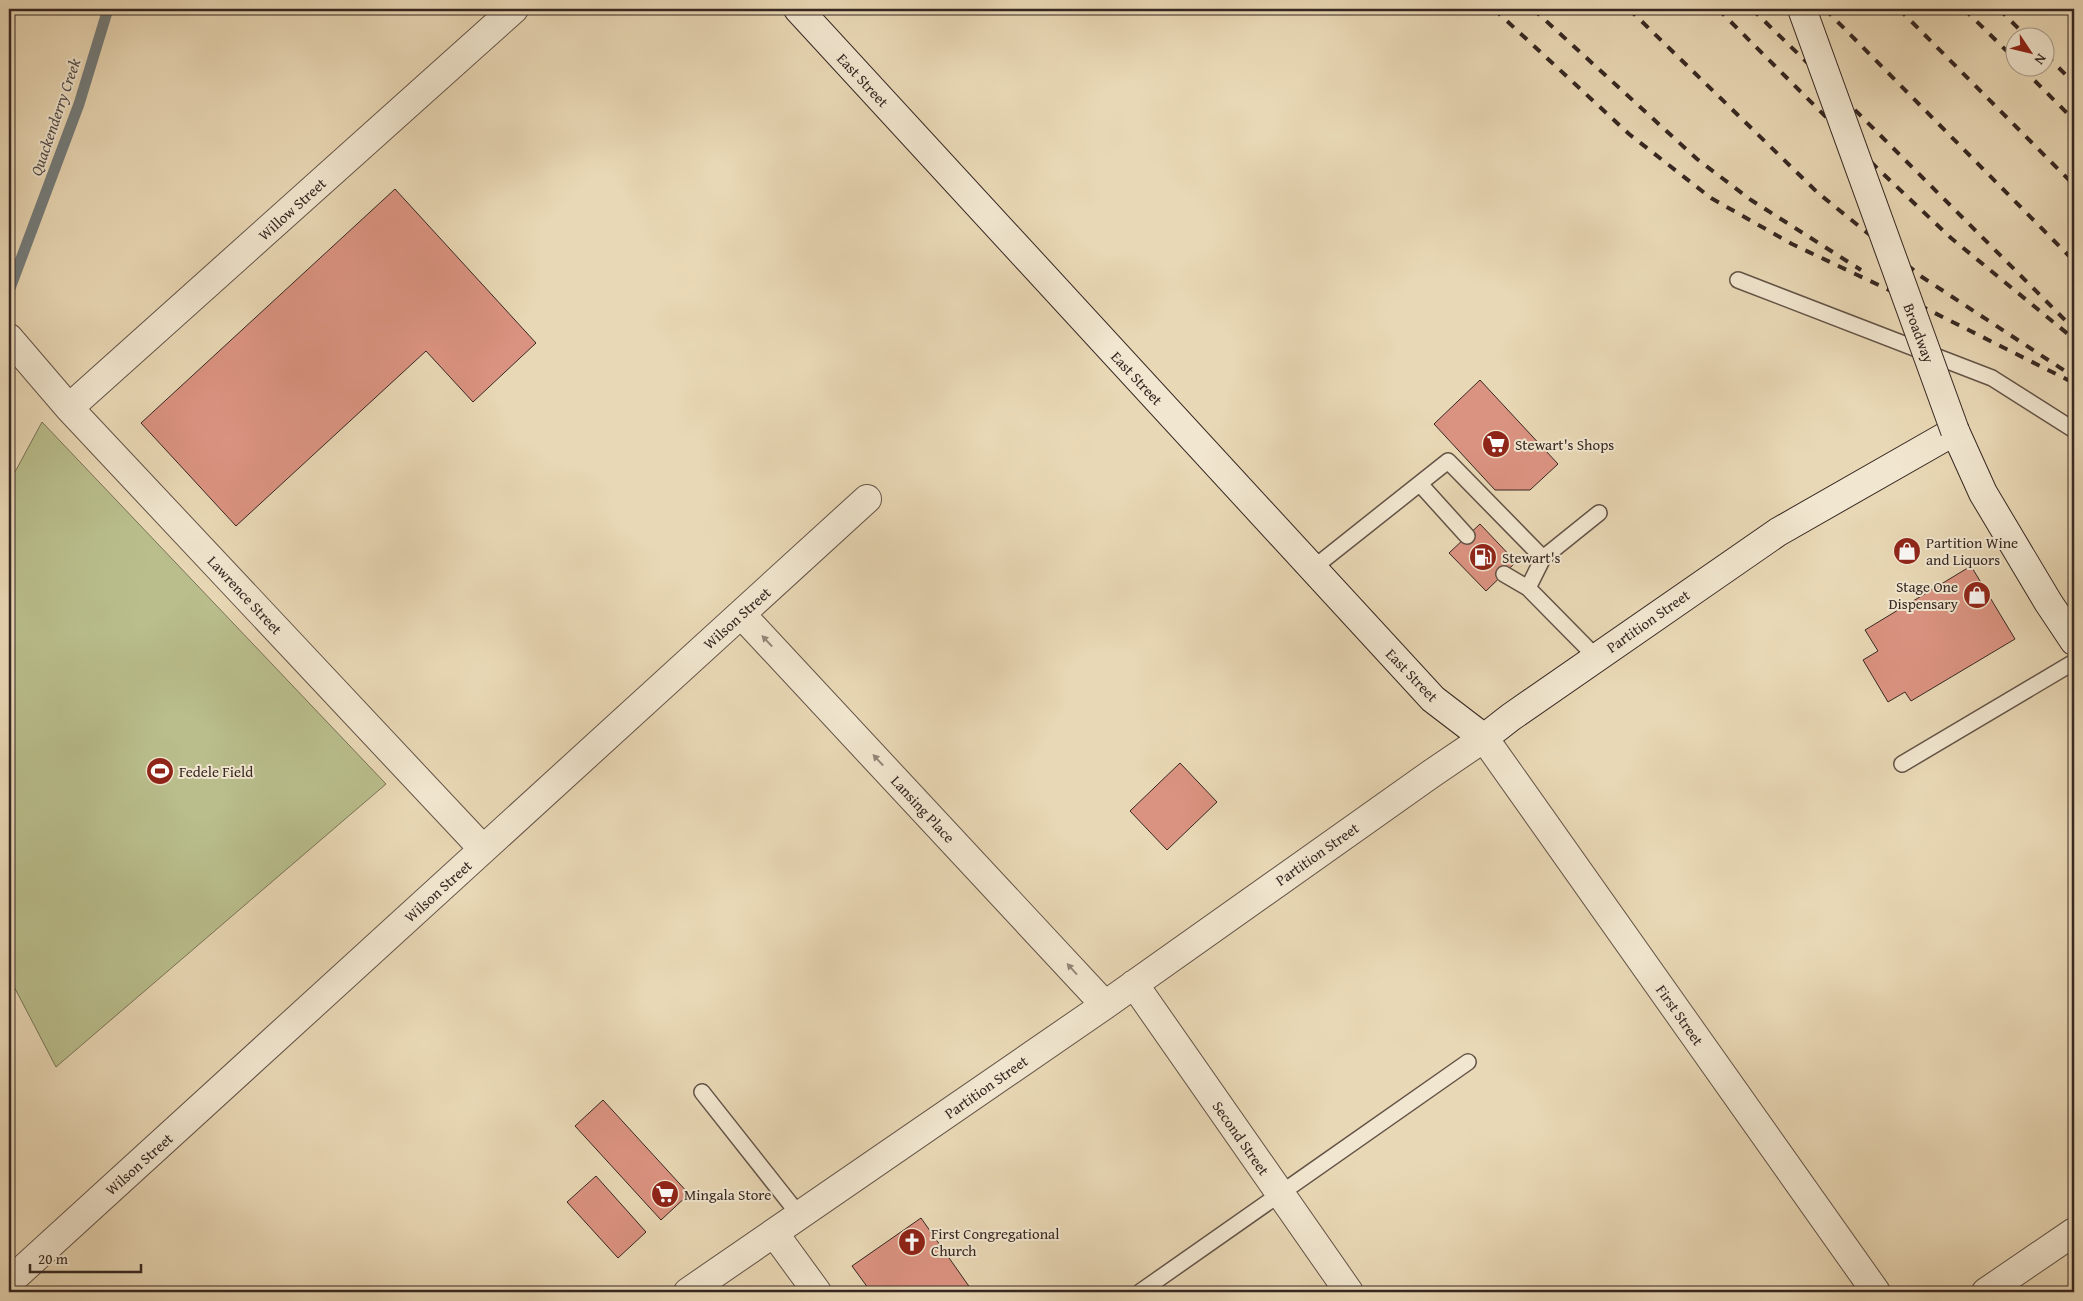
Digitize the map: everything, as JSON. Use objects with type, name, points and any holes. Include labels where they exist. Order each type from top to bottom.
[{"type":"street","name":"Willow Street","points":[[69,408],[514,9]]},
{"type":"street","name":"East Street","points":[[798,9],[1433,699],[1484,738]]},
{"type":"street","name":"Broadway","points":[[1802,9],[1955,431],[1983,493],[2048,602],[2074,641]]},
{"type":"street","name":"Lawrence Street","points":[[9,338],[69,408],[484,849]]},
{"type":"street","name":"Partition Street","points":[[688,1292],[1105,1005],[1596,657],[1778,532],[1955,431]]},
{"type":"street","name":"Wilson Street","points":[[9,1282],[867,499]]},
{"type":"street","name":"Lansing Place","points":[[741,614],[1105,1005]]},
{"type":"street","name":"First Street","points":[[1484,738],[1876,1292]]},
{"type":"street","name":"Second Street","points":[[1134,984],[1349,1292]]},
{"type":"street","points":[[1986,1292],[2074,1232]]},
{"type":"street","points":[[774,1233],[817,1292]]},
{"type":"lane","points":[[1738,280],[1992,378],[2074,430]]},
{"type":"lane","points":[[1312,569],[1448,462],[1543,558]]},
{"type":"lane","points":[[1420,484],[1467,536]]},
{"type":"lane","points":[[1528,588],[1543,558],[1599,512]]},
{"type":"lane","points":[[1504,574],[1528,588],[1596,657]]},
{"type":"lane","points":[[1902,764],[2074,662]]},
{"type":"lane","points":[[1140,1292],[1468,1062]]},
{"type":"lane","points":[[702,1092],[800,1216]]},
{"type":"green space","name":"Fedele Field","points":[[42,422],[386,784],[56,1067],[9,977],[9,483]]},
{"type":"building","points":[[395,189],[536,343],[473,402],[426,351],[236,526],[141,423]]},
{"type":"building","name":"Stewart's Shops","points":[[1480,380],[1558,464],[1530,490],[1495,490],[1434,424]]},
{"type":"building","name":"Stewart's","points":[[1480,524],[1516,562],[1486,591],[1449,553]]},
{"type":"building","points":[[1971,566],[2015,639],[1911,701],[1905,692],[1888,702],[1863,660],[1878,651],[1865,630]]},
{"type":"building","points":[[1180,763],[1217,802],[1167,850],[1130,811]]},
{"type":"building","points":[[603,1100],[689,1194],[661,1220],[575,1126]]},
{"type":"building","points":[[596,1176],[646,1232],[618,1258],[567,1202]]},
{"type":"building","name":"First Congregational Church","points":[[921,1218],[973,1292],[871,1292],[852,1266]]},
{"type":"waterway","name":"Quackenderry Creek","points":[[9,291],[79,104],[108,9]]},
{"type":"railway","points":[[1494,9],[1629,134],[1711,198],[1792,244],[1887,289],[2074,383]]},
{"type":"railway","points":[[1533,9],[1697,159],[1751,200],[1861,270]]},
{"type":"railway","points":[[1629,9],[1818,193],[1922,277],[2068,373]]},
{"type":"railway","points":[[1718,9],[1878,169],[1951,238],[2074,339]]},
{"type":"railway","points":[[1752,9],[2074,329]]},
{"type":"railway","points":[[1825,9],[2074,261]]},
{"type":"railway","points":[[1899,9],[2074,185]]},
{"type":"railway","points":[[1964,9],[2006,50]]},
{"type":"railway","points":[[1999,9],[2018,28]]},
{"type":"railway","points":[[2056,65],[2074,83]]},
{"type":"railway","points":[[2032,78],[2074,120]]},
{"type":"place","name":"Stewart's Shops","points":[[1496,444]]},
{"type":"place","name":"Partition Wine and Liquors","points":[[1907,551]]},
{"type":"place","name":"Stewart's","points":[[1483,557]]},
{"type":"place","name":"Stage One Dispensary","points":[[1977,595]]},
{"type":"place","name":"Fedele Field","points":[[160,771]]},
{"type":"place","name":"Mingala Store","points":[[665,1194]]},
{"type":"place","name":"First Congregational Church","points":[[912,1242]]}]
